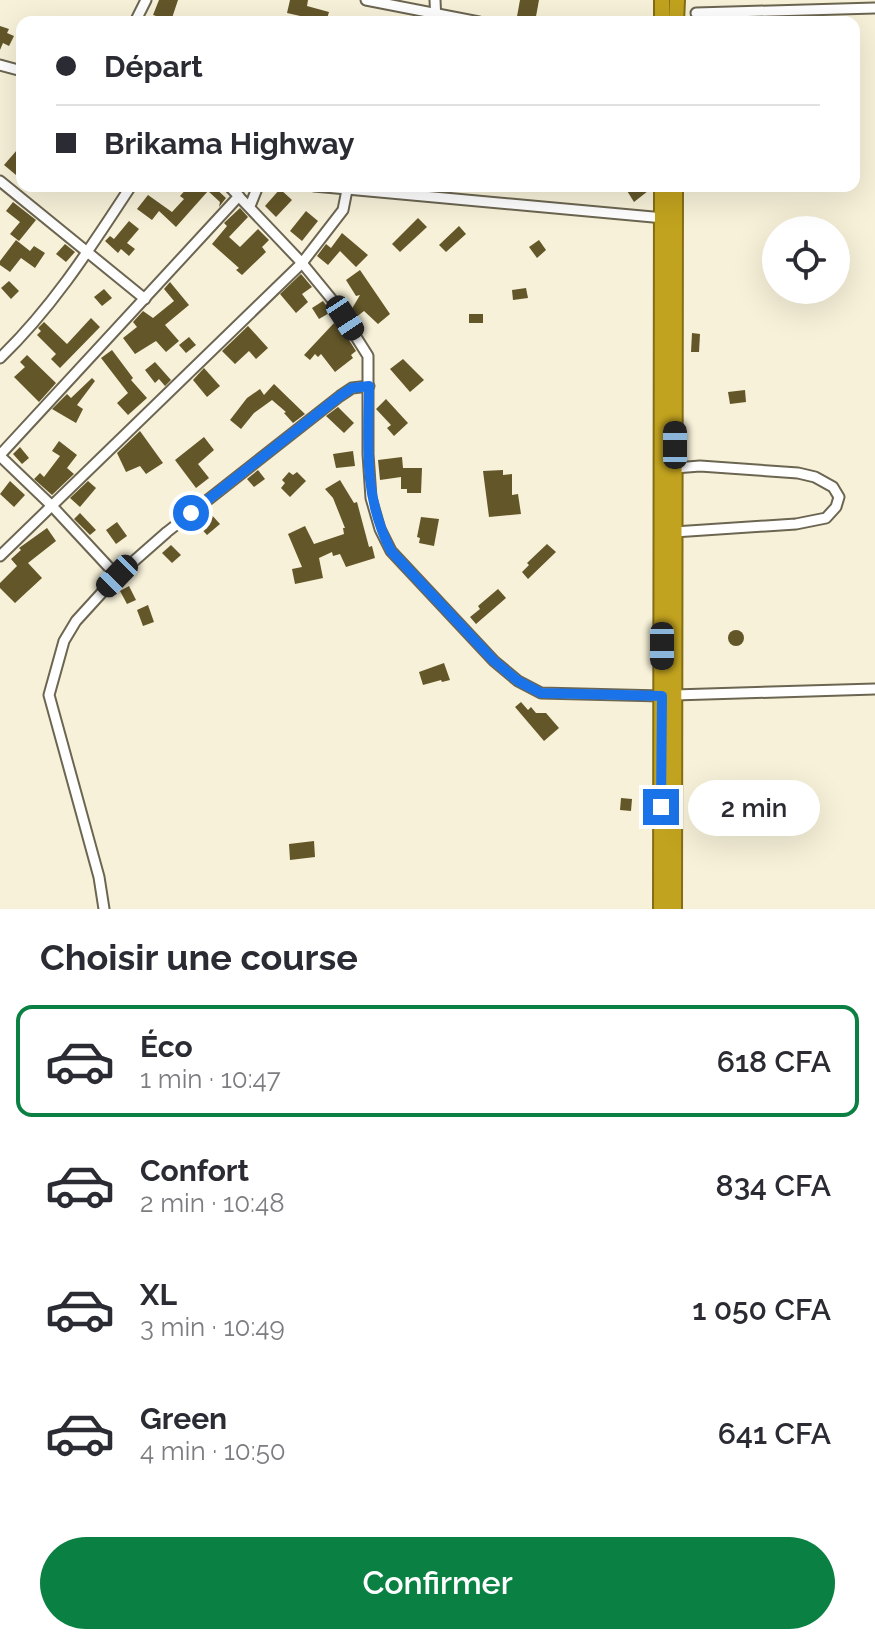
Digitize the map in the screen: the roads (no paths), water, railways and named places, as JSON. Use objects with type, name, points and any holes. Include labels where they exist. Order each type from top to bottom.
[{"type":"highway","points":[[663,192],[669,218]]},
{"type":"highway","points":[[674,192],[669,218],[668,695],[674,909]]},
{"type":"highway","points":[[668,399],[675,468],[674,532],[668,595]]},
{"type":"highway","points":[[661,909],[668,695]]},
{"type":"street","points":[[366,0],[428,16]]},
{"type":"street","points":[[696,13],[875,8]]},
{"type":"street","points":[[0,181],[145,299]]},
{"type":"street","points":[[0,358],[57,297],[127,192]]},
{"type":"street","points":[[235,192],[334,302],[368,356],[371,498],[380,529],[391,551],[494,661],[518,681],[541,693],[668,695],[875,689]]},
{"type":"street","points":[[250,206],[256,192]]},
{"type":"street","points":[[0,556],[302,263],[343,210],[347,192]]},
{"type":"street","points":[[439,192],[669,218]]},
{"type":"street","points":[[117,576],[0,455],[239,196]]},
{"type":"street","points":[[104,909],[99,877],[49,695],[64,641],[76,621],[117,576],[167,532],[340,396],[352,388],[369,386]]},
{"type":"street","points":[[674,532],[796,524],[826,518],[836,507],[839,497],[833,487],[815,477],[798,473],[700,466],[675,468]]}]
